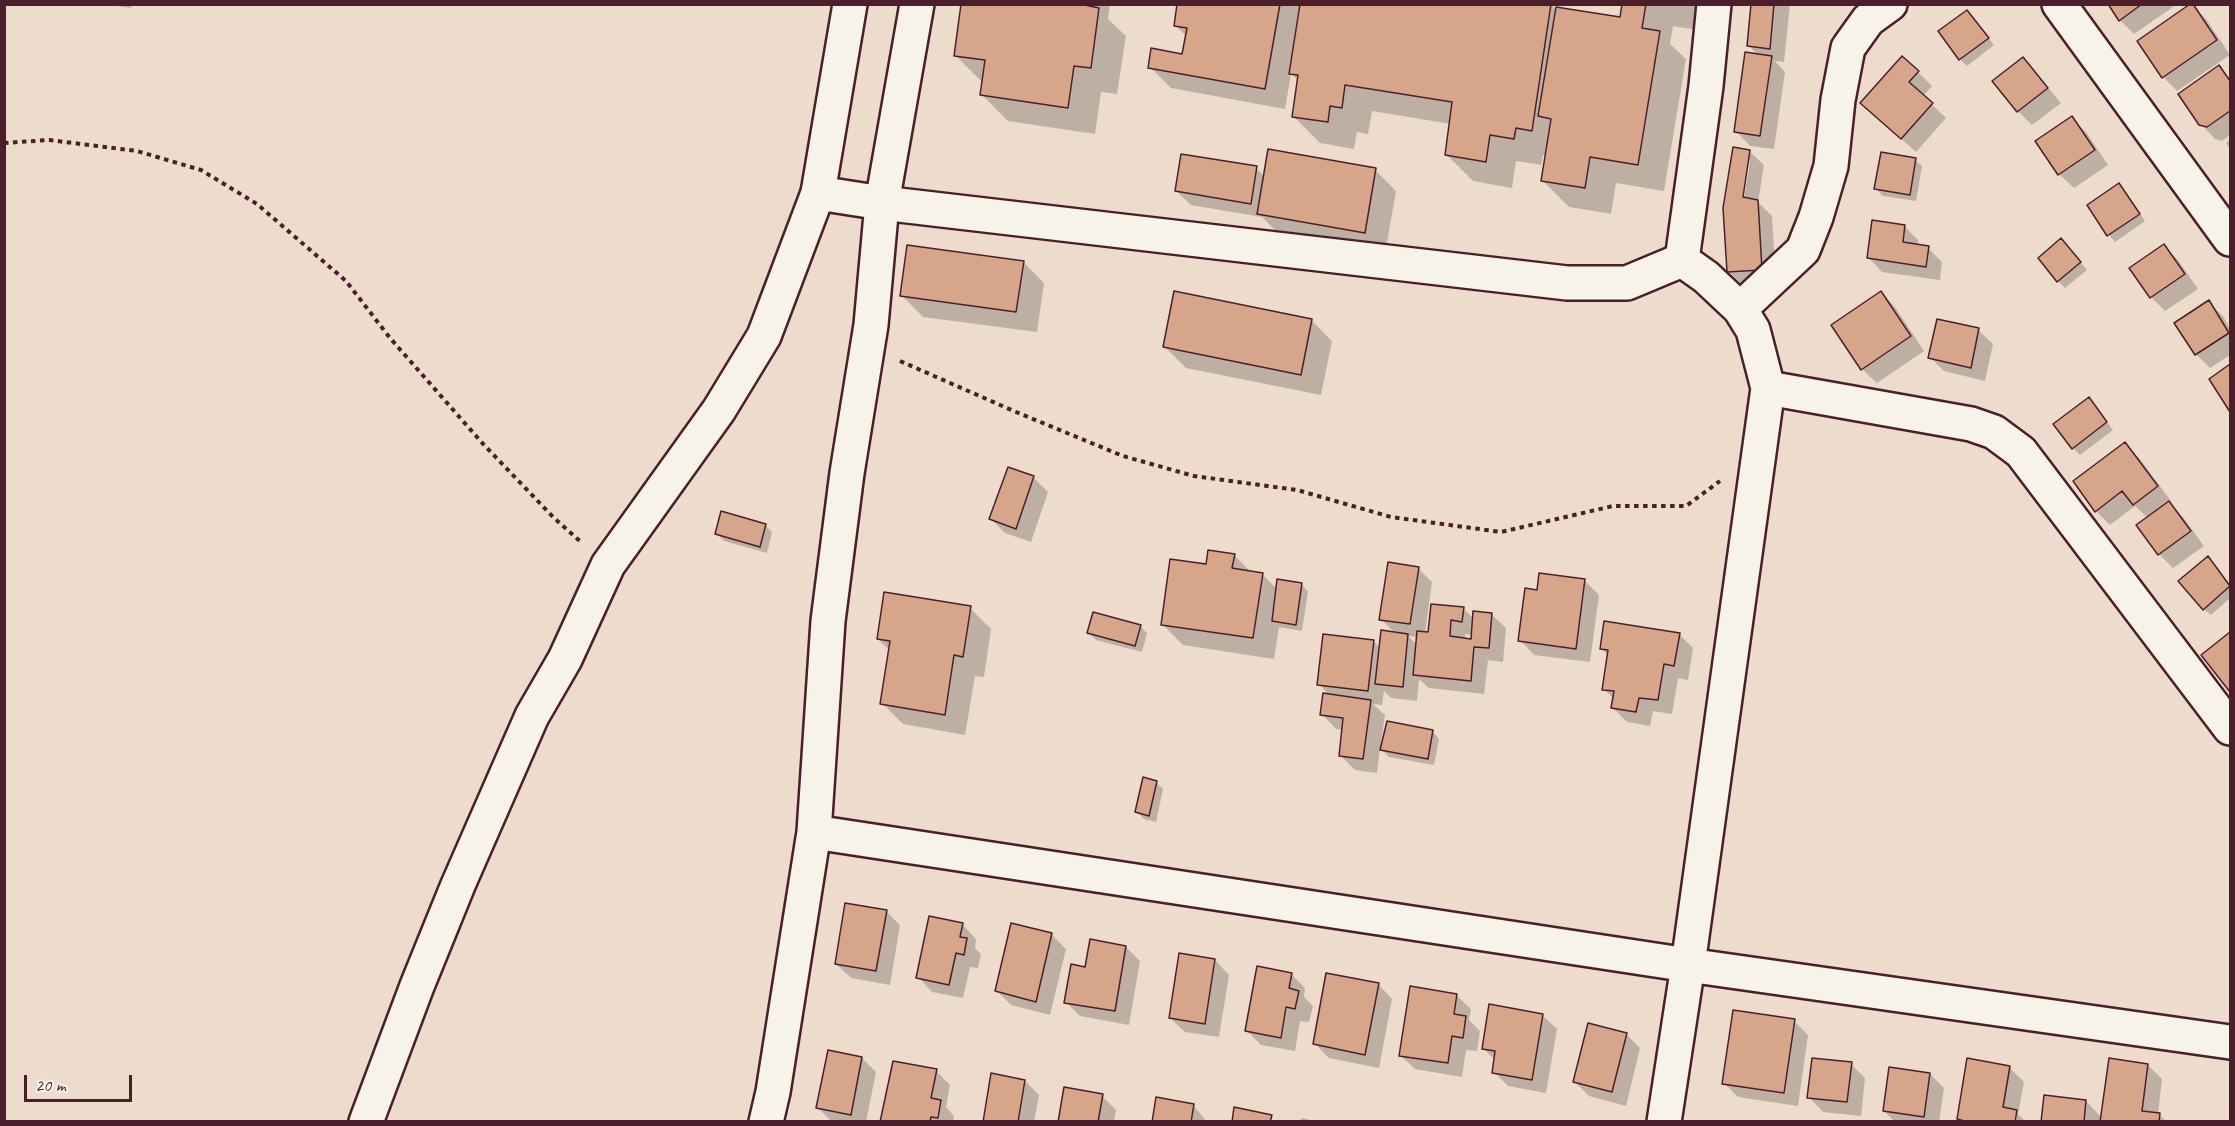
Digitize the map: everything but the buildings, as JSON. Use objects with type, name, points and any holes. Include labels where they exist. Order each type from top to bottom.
[{"type":"street","points":[[366,1122],[458,885],[532,716],[565,659],[608,565],[719,410],[764,336],[818,193],[850,4]]},
{"type":"street","points":[[766,1122],[773,1092],[814,832],[828,621],[871,325],[882,203],[917,4]]},
{"type":"street","points":[[1682,260],[1706,86],[1714,4]]},
{"type":"street","points":[[1740,309],[1803,250],[1816,217],[1831,166],[1838,100],[1848,48],[1868,20],[1890,4]]},
{"type":"street","points":[[2059,4],[2230,239]]},
{"type":"street","points":[[818,193],[882,203],[1567,283],[1627,283],[1682,260]]},
{"type":"street","points":[[1664,1122],[1768,388],[1753,330],[1740,309],[1706,277],[1682,260]]},
{"type":"street","points":[[1768,388],[1971,424],[1994,432],[2021,452],[2230,728]]},
{"type":"street","points":[[814,832],[1688,965],[2230,1042]]},
{"type":"path","points":[[4,143],[49,140],[137,151],[201,170],[257,204],[346,281],[390,338],[484,445],[553,517],[608,565]]},
{"type":"path","points":[[871,325],[884,354],[1123,456],[1194,476],[1296,490],[1391,517],[1501,532],[1613,506],[1686,506],[1759,452]]}]
